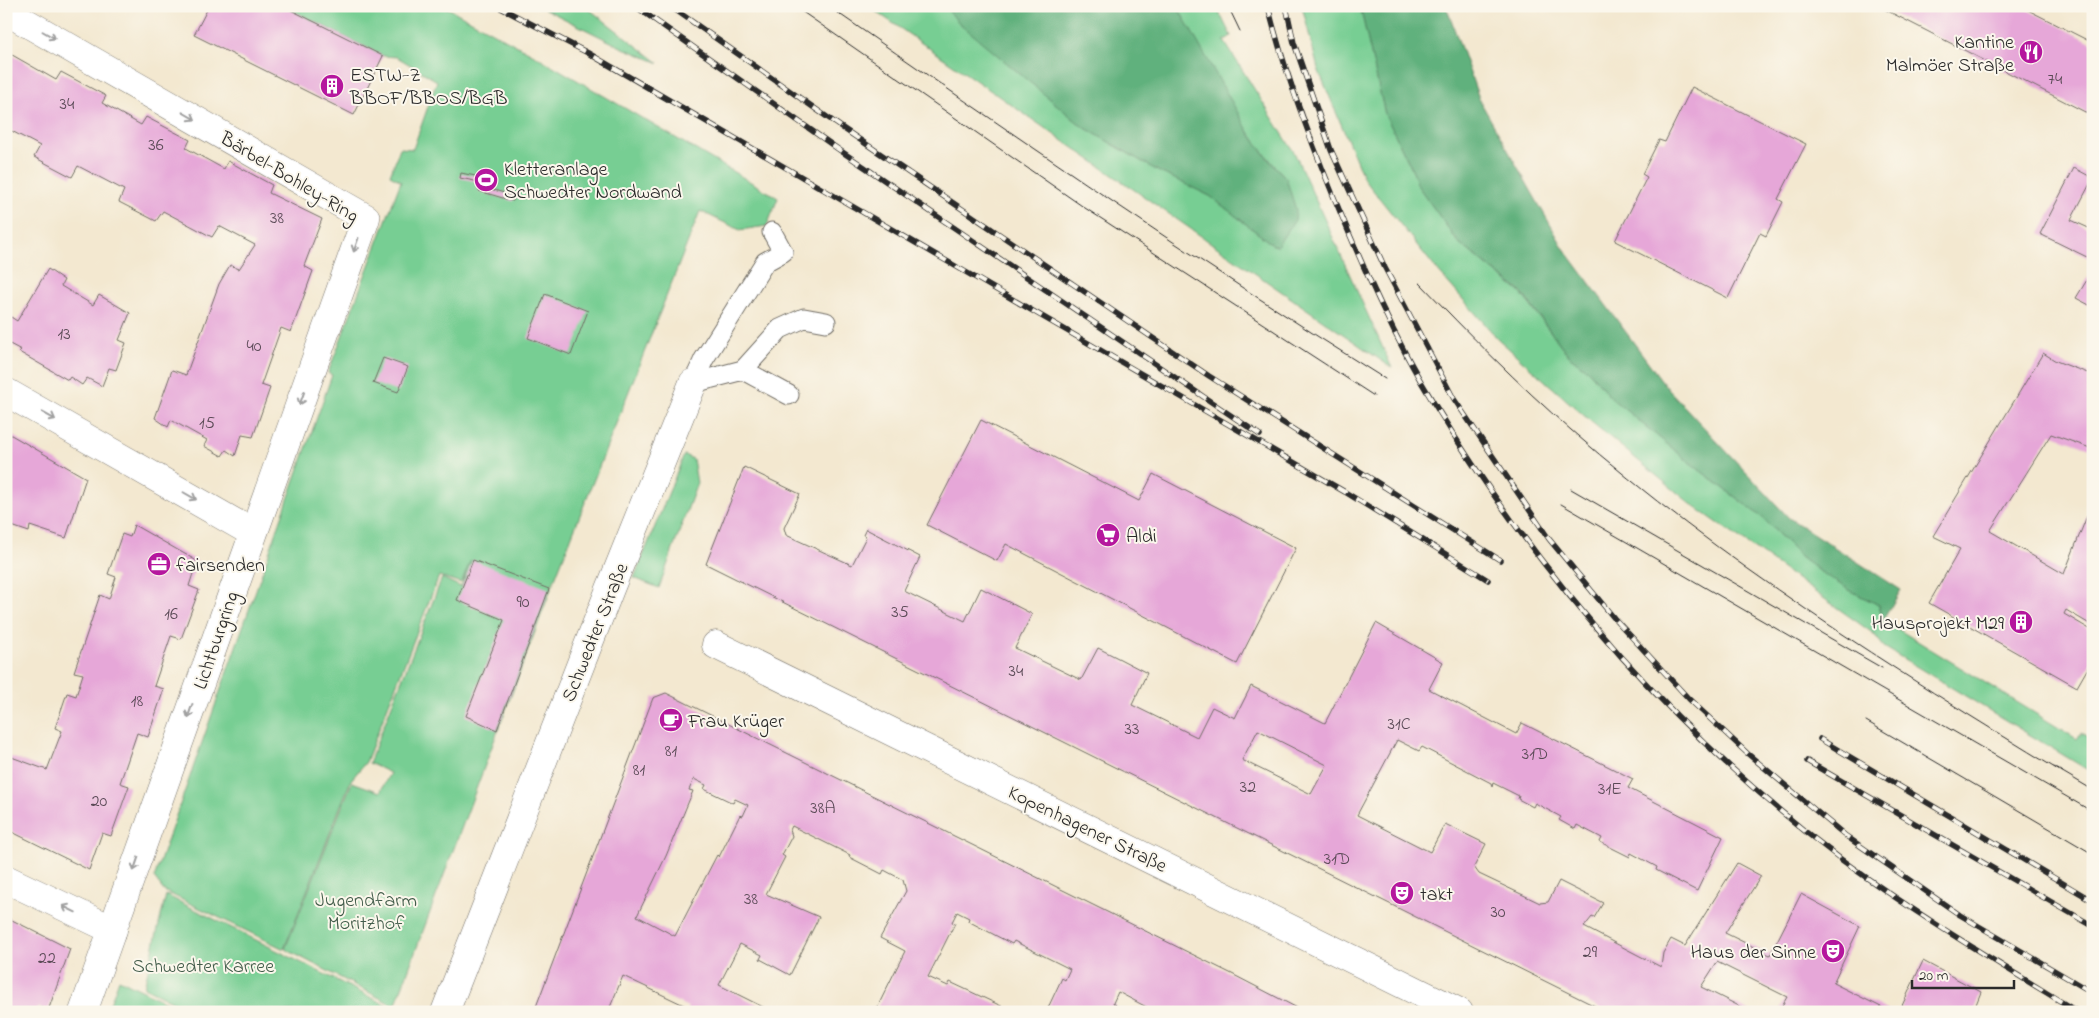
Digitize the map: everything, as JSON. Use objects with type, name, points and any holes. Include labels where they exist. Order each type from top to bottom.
[{"type":"street","name":"Bärbel-Bohley-Ring","points":[[6,11],[366,218],[253,533]]},
{"type":"street","name":"Schwedter Straße","points":[[445,1012],[693,383]]},
{"type":"street","points":[[6,392],[253,533]]},
{"type":"street","name":"Lichtburgring","points":[[83,1012],[253,533]]},
{"type":"street","name":"Kopenhagener Straße","points":[[716,645],[1459,1012]]},
{"type":"street","points":[[6,879],[113,930]]},
{"type":"lane","name":"Schwedter Straße","points":[[693,383],[704,359],[764,262],[783,252],[772,232],[782,233]]},
{"type":"lane","points":[[693,383],[743,370],[780,329],[804,318],[826,322]]},
{"type":"lane","points":[[743,370],[789,395]]},
{"type":"green space","name":"Jugendfarm Moritzhof","points":[[283,6],[444,6],[536,56],[778,198],[767,226],[740,230],[700,211],[552,586],[395,1006],[285,949],[352,782],[380,792],[390,773],[369,763],[442,578],[461,587],[471,560],[461,583],[439,576],[366,762],[351,780],[284,949],[164,891],[154,878],[332,375],[328,373],[401,181],[390,175],[400,148],[413,149],[437,81],[397,57],[383,56]]},
{"type":"green space","points":[[539,6],[585,6],[659,63],[621,47]]},
{"type":"green space","points":[[868,6],[945,6],[959,22],[1082,126],[1158,171],[1210,196],[1273,245],[1277,246],[1286,178],[1270,160],[1240,119],[1177,6],[1216,6],[1231,36],[1224,41],[1294,152],[1392,368]]},
{"type":"green space","points":[[945,6],[1177,6],[1250,134],[1269,160],[1286,178],[1296,210],[1295,220],[1277,246],[1273,245],[1210,196],[1158,171],[1082,126],[958,22]]},
{"type":"green space","points":[[1302,6],[1360,6],[1385,114],[1413,171],[1418,186],[1458,242],[1520,292],[1569,356],[1590,372],[1611,398],[1689,462],[1763,518],[1799,555],[1822,573],[1879,605],[1883,620],[2077,739],[2081,733],[2093,740],[2093,773],[1884,647],[1874,634],[1691,504],[1589,420],[1498,339],[1437,270],[1364,179],[1318,69]]},
{"type":"green space","points":[[1360,6],[1446,6],[1480,101],[1563,247],[1668,389],[1789,518],[1901,590],[1883,620],[1879,605],[1822,573],[1799,555],[1763,518],[1689,462],[1611,398],[1590,372],[1569,356],[1521,292],[1458,242],[1418,186],[1413,171],[1385,114]]},
{"type":"green space","points":[[684,455],[693,459],[697,483],[659,588],[634,578]]},
{"type":"green space","name":"Schwedter Karree","points":[[166,895],[394,1009],[393,1012],[194,1012],[144,987]]},
{"type":"green space","points":[[119,979],[186,1012],[107,1012]]},
{"type":"building","name":"ESTW-Z BBOF/BBOS/BGB","points":[[209,6],[283,6],[383,56],[354,115],[194,35]]},
{"type":"building","points":[[1878,6],[2020,6],[2093,43],[2091,115]]},
{"type":"building","points":[[7,52],[56,80],[61,72],[106,96],[102,103],[141,125],[146,117],[190,140],[186,148],[224,169],[228,161],[272,185],[269,193],[322,219],[304,266],[313,271],[291,332],[281,328],[261,385],[270,388],[253,437],[242,435],[235,456],[226,450],[222,456],[204,446],[207,440],[171,420],[168,427],[155,418],[172,370],[186,375],[219,284],[230,265],[239,269],[255,245],[219,226],[212,237],[163,211],[156,221],[119,202],[124,190],[78,166],[72,177],[34,157],[40,146],[6,128]]},
{"type":"building","points":[[1692,87],[1806,144],[1778,199],[1783,202],[1766,236],[1760,233],[1728,298],[1615,241],[1647,177],[1642,174],[1659,140],[1665,142]]},
{"type":"building","points":[[2074,168],[2093,178],[2071,220],[2093,230],[2093,260],[2040,234]]},
{"type":"building","points":[[461,173],[490,179],[489,184],[460,178]]},
{"type":"building","points":[[480,186],[515,196],[513,201],[479,191]]},
{"type":"building","points":[[48,269],[64,280],[61,286],[93,305],[99,295],[130,313],[119,340],[126,343],[116,370],[109,368],[102,386],[87,378],[82,385],[70,377],[68,380],[19,352],[21,350],[6,342],[6,325],[11,317],[17,321]]},
{"type":"building","points":[[2093,270],[2093,307],[2076,298]]},
{"type":"building","points":[[545,294],[588,311],[571,355],[528,338]]},
{"type":"building","points":[[2043,353],[2056,361],[2093,375],[2093,449],[2051,434],[1990,531],[2064,574],[2093,501],[2093,626],[2066,610],[2064,614],[2093,631],[2093,659],[2077,687],[1929,603],[1960,549],[1933,536]]},
{"type":"building","points":[[383,358],[408,367],[398,392],[373,383]]},
{"type":"building","name":"Aldi","points":[[981,420],[1139,501],[1153,474],[1296,548],[1237,664],[1006,544],[997,561],[927,525]]},
{"type":"building","points":[[6,432],[86,478],[66,538],[30,526],[29,532],[6,524],[9,518],[6,517]]},
{"type":"building","points":[[744,467],[800,494],[784,528],[786,535],[852,565],[866,537],[863,535],[866,529],[920,557],[904,591],[965,621],[981,588],[1032,614],[1015,648],[1081,680],[1098,648],[1147,673],[1132,705],[1197,737],[1212,707],[1235,718],[1251,686],[1325,723],[1376,623],[1443,662],[1429,689],[1516,734],[1522,723],[1633,779],[1628,788],[1723,837],[1697,891],[1656,870],[1657,867],[1631,853],[1630,857],[1600,842],[1602,838],[1577,825],[1575,829],[1559,820],[1561,817],[1535,803],[1533,807],[1518,799],[1519,796],[1493,783],[1492,787],[1491,783],[1422,747],[1419,751],[1397,740],[1357,815],[1430,852],[1445,824],[1486,844],[1474,867],[1479,874],[1540,903],[1548,902],[1559,881],[1603,903],[1594,918],[1592,917],[1584,927],[1661,967],[1663,953],[1671,939],[1685,946],[1737,863],[1761,876],[1725,933],[1770,955],[1801,894],[1860,926],[1833,983],[1891,1012],[1782,1012],[1780,1009],[1787,997],[1717,962],[1701,987],[1751,1012],[1607,1012],[706,564]],"holes":[[[1258,730],[1327,765],[1311,794],[1242,760]]]},
{"type":"building","points":[[134,525],[197,561],[189,586],[199,590],[181,639],[171,636],[154,686],[164,689],[148,737],[137,733],[120,783],[129,786],[111,836],[102,833],[89,870],[6,829],[6,755],[47,770],[62,731],[55,728],[67,693],[76,696],[83,674],[74,672],[100,595],[109,599],[116,577],[108,574],[122,534],[130,537]]},
{"type":"building","points":[[473,560],[549,589],[497,730],[466,716],[504,620],[457,600]]},
{"type":"building","points":[[666,693],[1305,1012],[1156,1012],[1118,992],[1113,1003],[1116,1005],[1113,1012],[1046,1012],[1062,978],[1065,980],[1070,969],[1014,941],[1012,944],[968,921],[969,918],[957,912],[952,922],[955,923],[928,977],[948,986],[950,982],[1014,1012],[875,1012],[905,951],[880,938],[906,891],[903,880],[884,870],[882,874],[849,857],[850,855],[792,826],[790,830],[792,836],[782,855],[785,857],[766,894],[819,917],[790,975],[760,959],[762,955],[740,944],[719,985],[773,1012],[686,1012],[688,1007],[623,976],[608,1012],[534,1012],[653,698]],"holes":[[[694,779],[706,785],[704,789],[733,803],[735,799],[748,805],[743,816],[740,815],[719,857],[717,855],[675,936],[637,916],[666,856],[693,791],[689,790]]]},
{"type":"building","points":[[6,917],[70,949],[48,1011],[39,1007],[37,1012],[6,1012]]},
{"type":"building","points":[[1923,961],[1981,992],[1973,1012],[1899,1012]]},
{"type":"tram line","points":[[794,6],[1085,208],[1374,396]]},
{"type":"tram line","points":[[828,6],[1104,196],[1244,289],[1385,379]]},
{"type":"tram line","points":[[1228,6],[1240,31]]},
{"type":"tram line","points":[[1420,283],[1551,413],[1628,478],[1687,524],[1808,611],[1933,693],[2060,771]]},
{"type":"tram line","points":[[1571,489],[1882,668]]},
{"type":"tram line","points":[[1561,504],[2093,812]]},
{"type":"tram line","points":[[1866,721],[2093,854]]},
{"type":"tram line","points":[[2054,767],[2093,790]]},
{"type":"railway","points":[[497,6],[588,53],[1345,492],[1488,580]]},
{"type":"railway","points":[[635,6],[838,149],[1260,435]]},
{"type":"railway","points":[[670,6],[844,129],[1209,376],[1500,560]]},
{"type":"railway","points":[[1268,6],[1289,78],[1315,149],[1356,249],[1393,329],[1420,380],[1476,470],[1568,593],[1617,652],[1669,708],[1724,761],[1782,812],[1842,860],[1899,900],[2078,1012]]},
{"type":"railway","points":[[1286,6],[1294,43],[1331,150],[1385,268],[1454,399],[1549,539],[1614,618],[1689,699],[1748,754],[1846,836],[1960,915],[2093,993]]},
{"type":"railway","points":[[1820,739],[2093,901]]},
{"type":"railway","points":[[1807,761],[2093,926]]},
{"type":"place","name":"Kantine Malmöer Straße","points":[[2031,52]]},
{"type":"place","name":"ESTW-Z BBOF/BBOS/BGB","points":[[332,86]]},
{"type":"place","name":"Kletteranlage Schwedter Nordwand","points":[[486,180]]},
{"type":"place","name":"Aldi","points":[[1108,535]]},
{"type":"place","name":"fairsenden","points":[[159,564]]},
{"type":"place","name":"Hausprojekt M29","points":[[2021,622]]},
{"type":"place","name":"Frau Krüger","points":[[671,720]]},
{"type":"place","name":"takt","points":[[1402,893]]},
{"type":"place","name":"Haus der Sinne","points":[[1833,951]]}]
